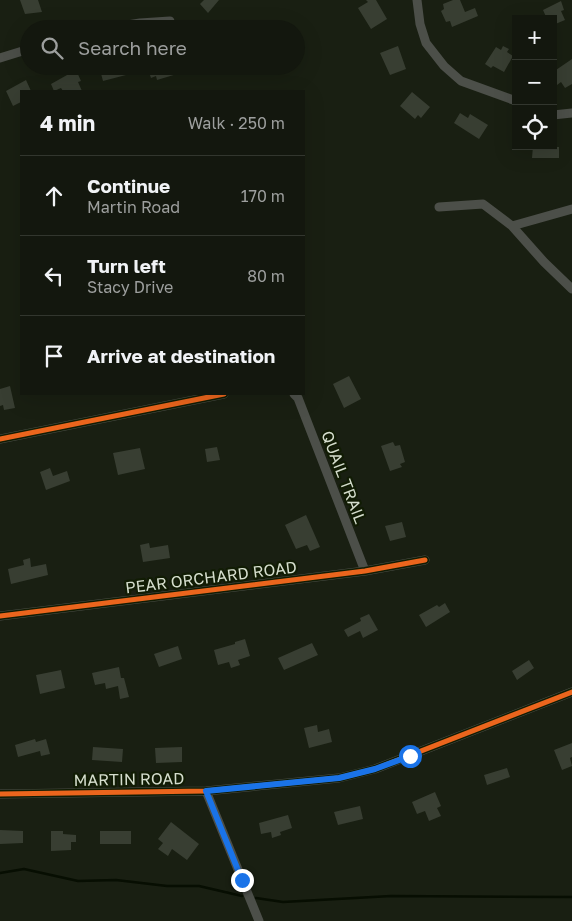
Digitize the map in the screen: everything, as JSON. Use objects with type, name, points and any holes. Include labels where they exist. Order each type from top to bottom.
[{"type":"street","points":[[417,0],[420,24],[426,43],[444,66],[461,81],[512,100]]},
{"type":"street","points":[[0,58],[20,52]]},
{"type":"street","points":[[557,115],[572,113]]},
{"type":"street","points":[[439,207],[482,204],[512,226],[544,262],[572,289]]},
{"type":"street","points":[[512,226],[572,210]]},
{"type":"street","points":[[0,439],[219,395]]},
{"type":"street","name":"QUAIL TRAIL","points":[[295,395],[298,398],[365,571]]},
{"type":"street","name":"PEAR ORCHARD ROAD","points":[[0,616],[365,571],[425,560]]},
{"type":"street","name":"MARTIN ROAD","points":[[0,794],[206,791],[339,778],[375,769],[572,692]]},
{"type":"street","points":[[206,791],[259,921]]},
{"type":"building","points":[[20,0],[38,0],[42,12],[25,14]]},
{"type":"building","points":[[204,0],[219,0],[208,13],[200,4]]},
{"type":"building","points":[[366,0],[376,0],[387,19],[371,29],[358,8],[368,2]]},
{"type":"building","points":[[453,0],[460,0],[465,12],[475,8],[478,16],[452,27],[450,21],[446,22],[441,11],[444,9],[443,4]]},
{"type":"building","points":[[561,1],[564,10],[561,11],[565,20],[557,23],[557,15],[545,15],[543,10]]},
{"type":"building","points":[[398,46],[406,69],[390,75],[380,53]]},
{"type":"building","points":[[503,46],[509,49],[507,52],[512,55],[504,72],[485,64],[496,47],[501,50]]},
{"type":"building","points":[[572,59],[572,84],[565,88],[561,82],[557,85],[557,69]]},
{"type":"building","points":[[67,75],[78,75],[81,81],[78,82],[82,90],[62,90],[61,88],[54,90],[51,84]]},
{"type":"building","points":[[101,75],[126,75],[103,81]]},
{"type":"building","points":[[150,75],[174,75],[157,80],[156,76],[151,78]]},
{"type":"building","points":[[26,80],[31,90],[20,90],[20,102],[13,106],[6,91]]},
{"type":"building","points":[[412,92],[430,107],[421,118],[418,115],[415,119],[400,106]]},
{"type":"building","points":[[460,113],[468,118],[470,114],[488,125],[479,139],[454,123]]},
{"type":"building","points":[[557,147],[559,147],[559,158],[532,158],[533,150],[557,150]]},
{"type":"building","points":[[349,376],[361,399],[344,408],[333,384]]},
{"type":"building","points":[[10,386],[15,408],[4,410],[3,405],[0,406],[0,389]]},
{"type":"building","points":[[393,442],[395,446],[400,445],[405,462],[400,464],[402,467],[390,471],[381,446]]},
{"type":"building","points":[[217,447],[220,460],[207,462],[205,449]]},
{"type":"building","points":[[140,448],[145,469],[118,475],[113,453]]},
{"type":"building","points":[[50,468],[53,476],[67,471],[70,481],[46,490],[40,472]]},
{"type":"building","points":[[306,515],[320,547],[310,551],[307,545],[296,549],[285,525]]},
{"type":"building","points":[[402,522],[406,537],[390,541],[385,526]]},
{"type":"building","points":[[149,543],[150,548],[168,545],[170,558],[143,562],[140,545]]},
{"type":"building","points":[[30,558],[31,567],[46,564],[48,575],[11,584],[8,569],[24,565],[23,560]]},
{"type":"building","points":[[445,603],[450,612],[426,627],[419,615],[437,605],[439,607]]},
{"type":"building","points":[[369,614],[378,630],[363,638],[360,631],[348,637],[344,630],[361,621],[360,618]]},
{"type":"building","points":[[245,639],[250,656],[238,660],[240,665],[231,668],[229,662],[218,665],[214,650]]},
{"type":"building","points":[[312,643],[318,655],[284,670],[278,658]]},
{"type":"building","points":[[178,646],[182,659],[159,667],[154,654]]},
{"type":"building","points":[[529,660],[534,668],[517,680],[512,671]]},
{"type":"building","points":[[119,667],[121,678],[124,678],[129,697],[120,699],[118,686],[106,689],[105,683],[95,685],[92,673]]},
{"type":"building","points":[[61,670],[65,688],[40,694],[36,675]]},
{"type":"building","points":[[317,725],[318,732],[329,729],[332,742],[309,748],[304,728]]},
{"type":"building","points":[[35,739],[36,742],[46,739],[50,754],[41,756],[40,751],[18,757],[15,745]]},
{"type":"building","points":[[572,743],[572,757],[570,758],[572,766],[562,770],[554,750]]},
{"type":"building","points":[[93,747],[123,749],[122,762],[92,760]]},
{"type":"building","points":[[182,747],[182,762],[156,763],[155,748]]},
{"type":"building","points":[[507,768],[510,777],[487,785],[484,775]]},
{"type":"building","points":[[435,792],[441,806],[437,808],[441,816],[429,821],[425,811],[417,814],[412,802]]},
{"type":"building","points":[[360,806],[363,819],[338,825],[334,812]]},
{"type":"building","points":[[288,815],[292,828],[280,832],[281,835],[272,838],[271,832],[261,834],[259,823]]},
{"type":"building","points":[[171,822],[199,844],[187,860],[172,849],[168,856],[158,849],[163,843],[158,839]]},
{"type":"building","points":[[0,830],[23,831],[23,843],[0,844]]},
{"type":"building","points":[[51,831],[63,831],[63,834],[76,835],[76,842],[71,842],[71,850],[51,851]]},
{"type":"building","points":[[100,831],[131,831],[131,844],[100,844]]},
{"type":"waterway","points":[[0,873],[24,869],[78,881],[116,880],[167,886],[199,886],[242,896]]},
{"type":"waterway","points":[[256,898],[283,902],[391,896],[572,897]]},
{"type":"cycle path","points":[[0,439],[219,395]]},
{"type":"cycle path","points":[[0,616],[365,571],[425,560]]},
{"type":"cycle path","points":[[0,794],[206,791],[339,778],[375,769],[572,692]]},
{"type":"route","points":[[242,880],[206,791],[339,778],[375,769],[410,756]]}]
